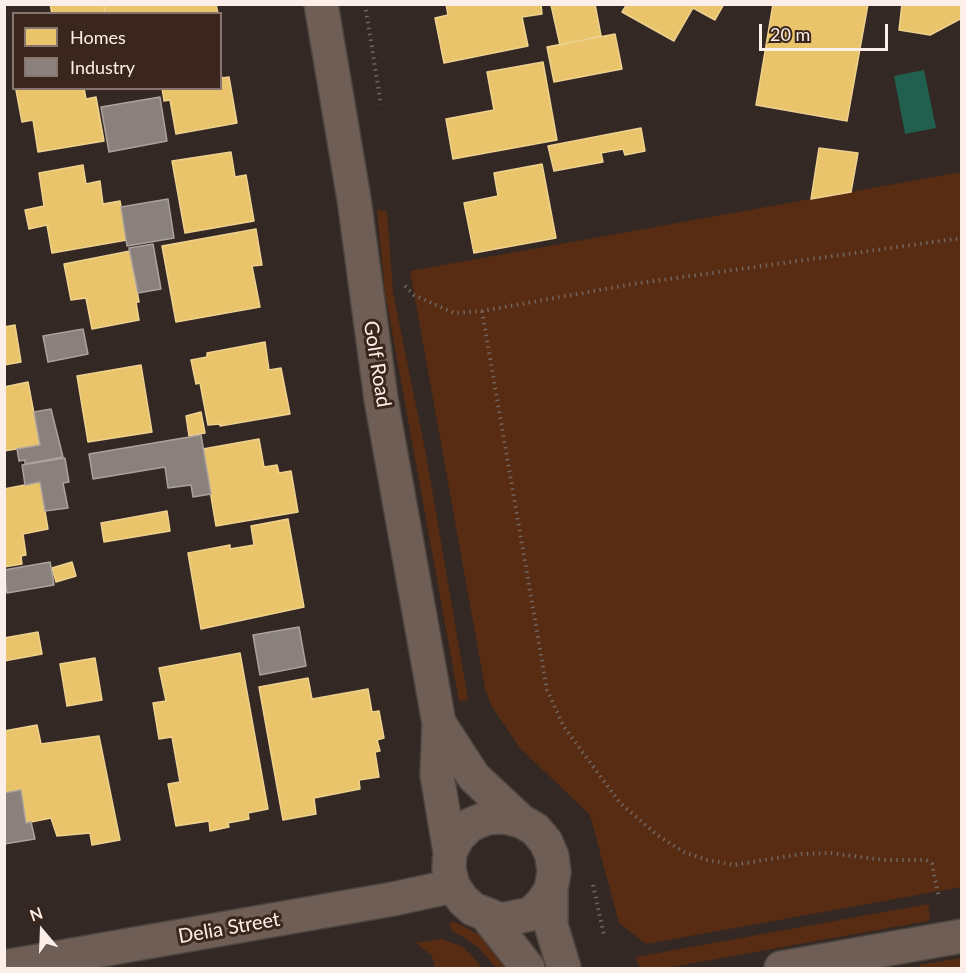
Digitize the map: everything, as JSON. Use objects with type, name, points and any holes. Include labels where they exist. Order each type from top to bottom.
[{"type":"street","name":"Golf Road","points":[[321,4],[354,199],[381,399],[439,723],[437,775],[450,852]]},
{"type":"street","name":"Golf Road","points":[[439,723],[474,777],[521,821]]},
{"type":"street","points":[[551,888],[543,902],[531,914],[501,920],[487,916],[462,900],[453,886],[449,869],[450,852],[458,837],[470,825],[487,818],[504,817],[521,821],[535,829],[546,842],[552,856],[554,872],[551,888],[551,925],[564,969]]},
{"type":"street","name":"Delia Street","points":[[4,967],[393,899],[453,886]]},
{"type":"street","points":[[487,916],[528,969]]},
{"type":"street","points":[[781,969],[962,936]]},
{"type":"path","points":[[365,4],[382,111]]},
{"type":"path","points":[[402,293],[399,281],[414,295],[454,313],[482,311],[633,284],[962,238]]},
{"type":"path","points":[[482,311],[547,690],[564,727],[620,803],[657,835],[684,852],[707,860],[734,864],[801,854],[830,853],[883,860],[926,860],[932,864],[939,897]]},
{"type":"path","points":[[592,882],[604,935]]},
{"type":"shaded area","points":[[924,70],[936,128],[905,134],[894,76]]},
{"type":"shaded area","points":[[961,172],[961,887],[646,944],[619,923],[590,815],[520,748],[491,705],[485,688],[410,271]]},
{"type":"shaded area","points":[[377,210],[387,211],[393,292],[427,460],[468,700],[459,701],[385,292]]},
{"type":"shaded area","points":[[928,904],[930,916],[928,921],[666,968],[640,968],[636,957]]},
{"type":"shaded area","points":[[455,922],[487,939],[512,968],[496,968],[478,947],[452,930],[449,923]]},
{"type":"shaded area","points":[[442,939],[463,947],[483,968],[435,968],[432,956],[416,943]]},
{"type":"shaded area","points":[[961,958],[961,968],[918,968],[920,965]]},
{"type":"building: Homes","points":[[50,4],[104,4],[105,12],[52,12]]},
{"type":"building: Homes","points":[[104,4],[216,4],[218,12],[105,12]]},
{"type":"building: Homes","points":[[446,4],[541,4],[542,14],[522,17],[528,46],[444,63],[435,18],[448,15]]},
{"type":"building: Homes","points":[[595,4],[601,36],[560,45],[551,5]]},
{"type":"building: Homes","points":[[627,4],[724,4],[715,20],[693,8],[674,41],[622,12]]},
{"type":"building: Homes","points":[[773,4],[868,4],[847,121],[756,105]]},
{"type":"building: Homes","points":[[902,4],[962,4],[962,18],[930,35],[899,30]]},
{"type":"building: Homes","points":[[615,34],[622,69],[554,82],[547,47]]},
{"type":"building: Homes","points":[[543,62],[557,140],[453,159],[446,119],[494,110],[487,72]]},
{"type":"building: Homes","points":[[229,77],[237,123],[176,134],[170,100],[164,101],[162,90],[222,90],[222,78]]},
{"type":"building: Homes","points":[[16,90],[84,90],[86,99],[96,97],[104,141],[38,152],[33,120],[22,122]]},
{"type":"building: Homes","points":[[641,128],[645,151],[625,155],[623,149],[601,153],[603,162],[554,171],[548,146]]},
{"type":"building: Homes","points":[[819,148],[858,153],[851,192],[811,199]]},
{"type":"building: Homes","points":[[231,152],[235,177],[246,175],[254,221],[185,233],[172,161]]},
{"type":"building: Homes","points":[[542,164],[556,238],[474,253],[464,203],[498,196],[494,173]]},
{"type":"building: Homes","points":[[83,165],[86,184],[100,181],[103,204],[120,201],[127,240],[52,253],[47,225],[29,229],[25,210],[44,206],[39,173]]},
{"type":"building: Homes","points":[[256,229],[262,265],[252,266],[260,307],[176,322],[162,246]]},
{"type":"building: Homes","points":[[130,251],[139,302],[136,302],[139,320],[92,329],[86,298],[71,300],[64,264]]},
{"type":"building: Homes","points":[[15,325],[21,362],[4,365],[4,327]]},
{"type":"building: Homes","points":[[265,342],[269,370],[281,368],[290,414],[220,426],[220,424],[208,425],[200,383],[196,384],[191,360],[207,357],[207,353]]},
{"type":"building: Homes","points":[[141,365],[152,432],[88,442],[77,376]]},
{"type":"building: Homes","points":[[28,382],[40,445],[4,451],[4,387]]},
{"type":"building: Homes","points":[[201,412],[205,433],[189,436],[186,416]]},
{"type":"building: Homes","points":[[259,439],[264,467],[277,465],[279,473],[291,471],[298,512],[216,526],[203,449]]},
{"type":"building: Homes","points":[[40,482],[48,529],[23,534],[26,555],[21,556],[22,564],[4,567],[4,489]]},
{"type":"building: Homes","points":[[167,511],[170,531],[104,542],[101,523]]},
{"type":"building: Homes","points":[[288,519],[304,607],[201,629],[188,553],[230,545],[230,549],[254,545],[251,526]]},
{"type":"building: Homes","points":[[72,562],[76,576],[56,582],[52,568]]},
{"type":"building: Homes","points":[[38,632],[42,654],[4,661],[4,638]]},
{"type":"building: Homes","points":[[240,653],[268,809],[248,813],[249,819],[228,823],[229,827],[210,831],[209,821],[176,826],[168,784],[180,782],[172,737],[159,739],[153,703],[166,701],[159,668]]},
{"type":"building: Homes","points":[[95,658],[102,700],[67,706],[60,664]]},
{"type":"building: Homes","points":[[308,678],[312,699],[368,689],[372,712],[379,711],[384,738],[377,740],[380,751],[375,752],[379,777],[359,780],[360,789],[314,798],[316,814],[283,820],[259,687]]},
{"type":"building: Homes","points":[[37,725],[41,744],[99,736],[120,840],[92,845],[90,833],[57,836],[51,818],[26,823],[21,790],[4,793],[4,731]]},
{"type":"building: Industry","points":[[160,97],[167,141],[109,152],[101,107]]},
{"type":"building: Industry","points":[[168,199],[174,238],[127,246],[121,207]]},
{"type":"building: Industry","points":[[153,244],[161,289],[138,293],[129,248]]},
{"type":"building: Industry","points":[[83,329],[88,354],[48,362],[43,336]]},
{"type":"building: Industry","points":[[51,409],[63,457],[25,464],[25,460],[19,461],[17,449],[40,445],[34,412]]},
{"type":"building: Industry","points":[[201,435],[211,494],[193,497],[191,485],[168,488],[165,467],[93,479],[89,454]]},
{"type":"building: Industry","points":[[65,458],[69,482],[63,483],[68,508],[45,511],[40,482],[25,485],[22,465]]},
{"type":"building: Industry","points":[[50,562],[54,585],[7,593],[4,570]]},
{"type":"building: Industry","points":[[299,627],[306,666],[260,675],[253,635]]},
{"type":"building: Industry","points":[[21,790],[26,823],[31,822],[35,839],[4,844],[4,793]]}]
